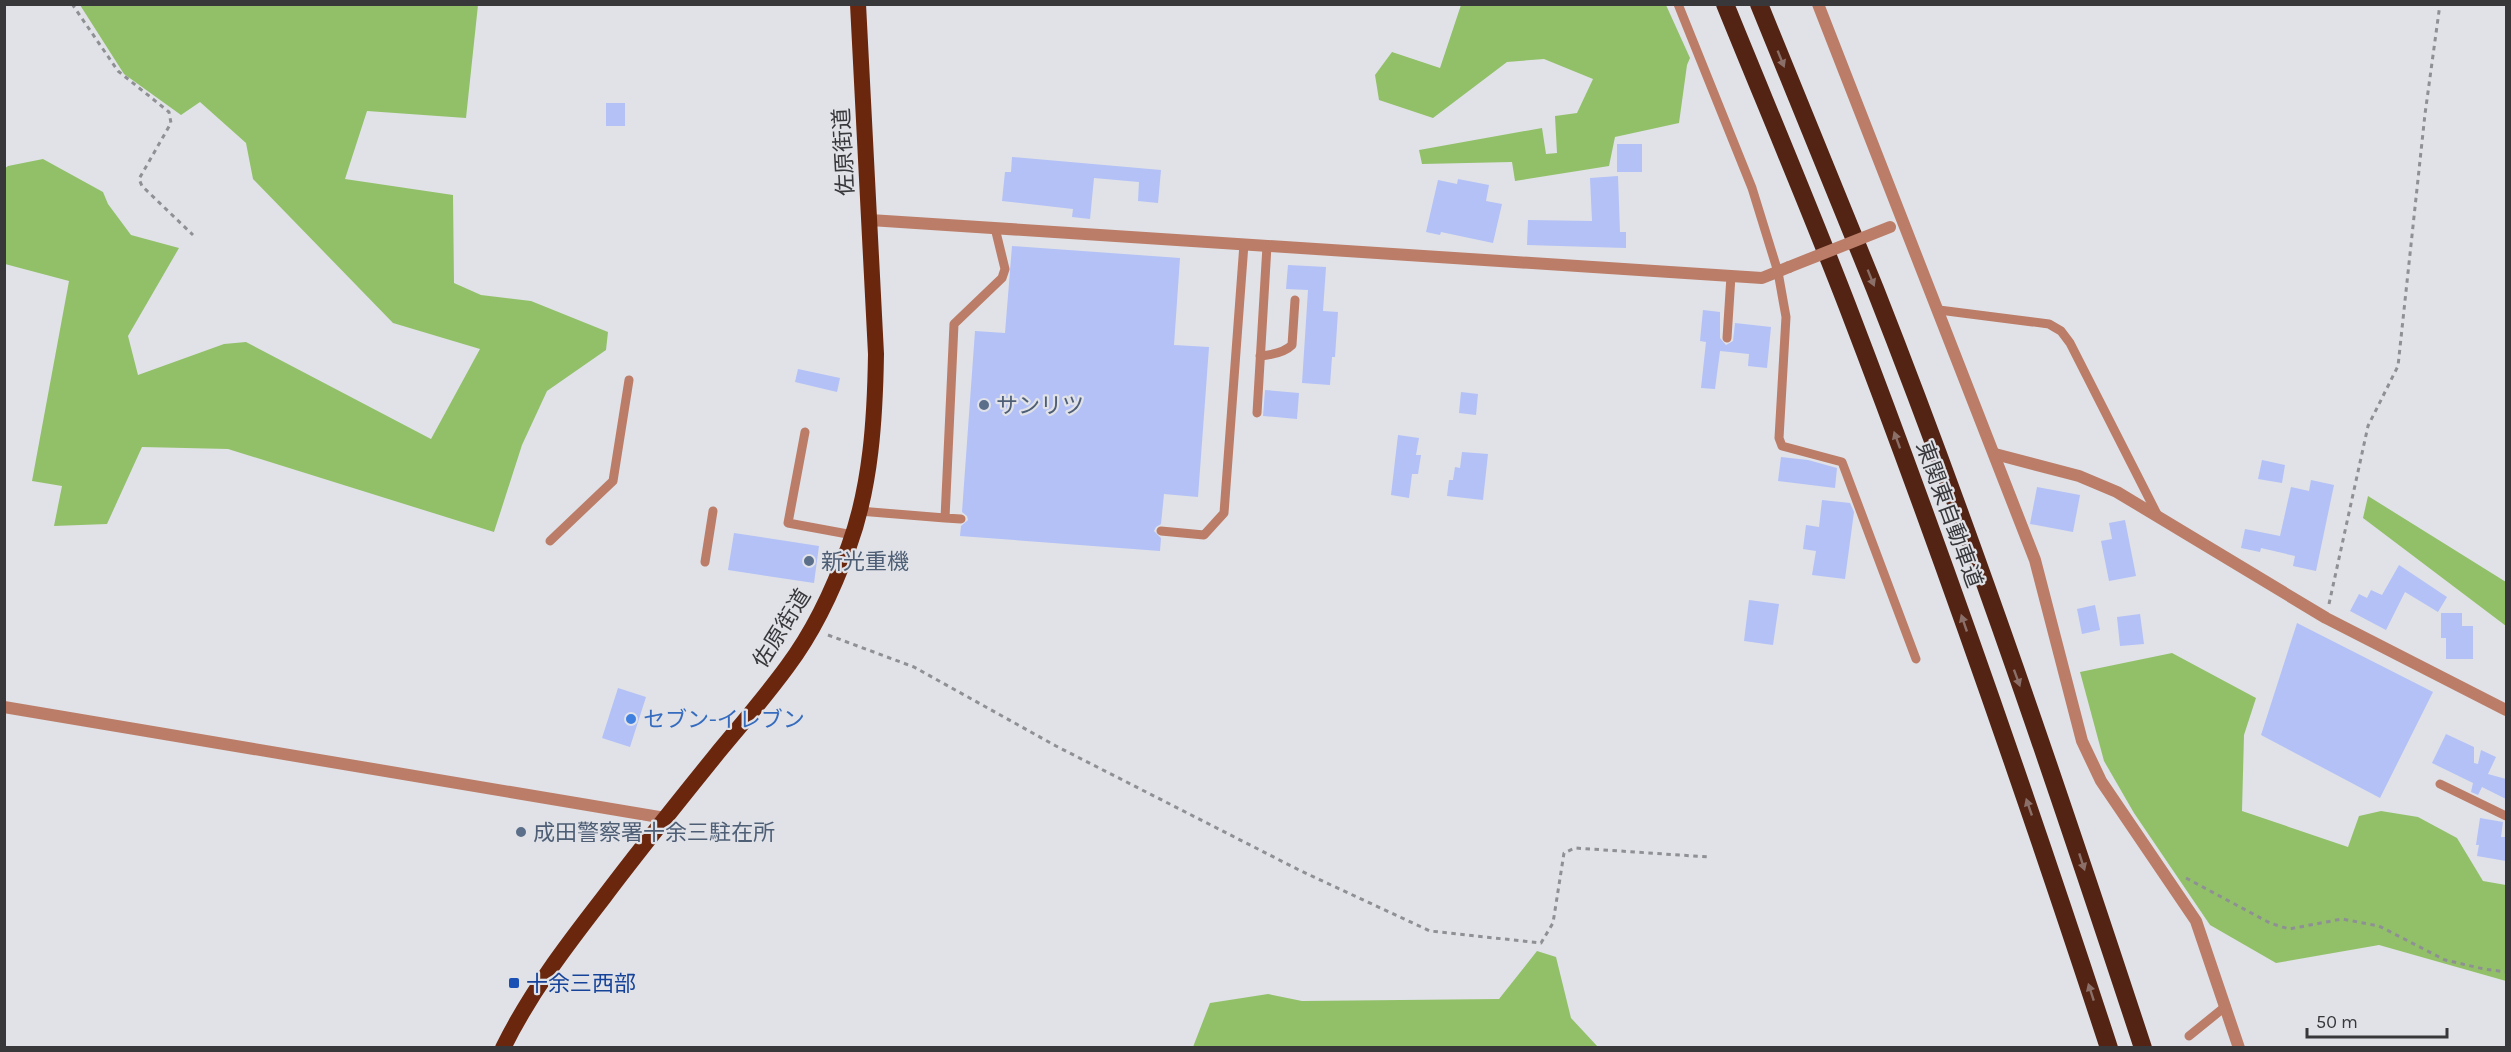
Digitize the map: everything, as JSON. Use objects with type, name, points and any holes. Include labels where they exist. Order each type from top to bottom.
[{"type":"highway","name":"佐原街道","points":[[503,1047],[538,985],[665,818],[789,666],[835,582],[853,535],[870,452],[875,405],[876,354],[858,4]]},
{"type":"highway","name":"東関東自動車道","points":[[1725,4],[1846,304],[1943,562],[2037,827],[2109,1047]]},
{"type":"highway","name":"東関東自動車道","points":[[1759,4],[1876,291],[1972,550],[2066,816],[2143,1047]]},
{"type":"street","points":[[1818,4],[2036,560],[2082,741],[2101,781],[2196,921],[2239,1047]]},
{"type":"street","points":[[870,220],[1762,278],[1890,228],[1904,220]]},
{"type":"street","points":[[1995,454],[2079,476],[2117,492],[2326,618],[2506,710]]},
{"type":"street","points":[[4,707],[665,818]]},
{"type":"lane","points":[[1678,4],[1784,269],[1786,317],[1779,438],[1782,446],[1842,462],[1916,659]]},
{"type":"lane","points":[[945,518],[954,324],[1002,278],[1005,269],[995,228]]},
{"type":"lane","points":[[1161,531],[1203,535],[1224,513],[1244,244]]},
{"type":"lane","points":[[1257,413],[1267,246]]},
{"type":"lane","points":[[1727,338],[1731,276]]},
{"type":"lane","points":[[1260,356],[1281,352],[1292,345],[1295,300]]},
{"type":"lane","points":[[1939,310],[2049,324],[2061,331],[2070,343],[2159,518]]},
{"type":"lane","points":[[550,541],[613,481],[629,380]]},
{"type":"lane","points":[[805,432],[788,523],[853,535]]},
{"type":"lane","points":[[859,511],[961,519]]},
{"type":"lane","points":[[705,562],[713,512]]},
{"type":"lane","points":[[2440,784],[2506,816]]},
{"type":"lane","points":[[2189,1036],[2226,1006]]},
{"type":"path","points":[[72,4],[118,71],[169,112],[171,123],[139,179],[142,186],[193,234]]},
{"type":"path","points":[[2326,618],[2368,426],[2398,366],[2425,114],[2440,4]]},
{"type":"path","points":[[812,627],[836,639],[914,667],[1056,747],[1301,871],[1430,931],[1541,944],[1553,923],[1564,853],[1575,848],[1709,858]]},
{"type":"path","points":[[2182,876],[2271,923],[2289,929],[2342,919],[2379,926],[2445,960],[2506,972]]},
{"type":"green space","points":[[80,5],[478,5],[466,118],[367,111],[345,179],[453,195],[454,283],[481,295],[531,301],[608,332],[606,350],[547,391],[522,445],[494,532],[228,449],[142,447],[107,524],[54,526],[62,486],[32,481],[69,281],[5,264],[4,169],[8,166],[43,159],[103,192],[108,204],[131,235],[179,248],[128,336],[138,375],[224,344],[246,342],[431,439],[480,349],[393,323],[253,179],[246,143],[200,102],[181,115],[124,74]]},
{"type":"green space","points":[[1461,5],[1666,5],[1690,58],[1679,123],[1615,137],[1609,166],[1515,181],[1512,162],[1422,164],[1419,150],[1542,128],[1546,154],[1557,153],[1555,116],[1577,113],[1593,79],[1544,59],[1507,62],[1433,118],[1379,100],[1375,75],[1392,52],[1440,68]]},
{"type":"green space","points":[[2368,496],[2506,582],[2506,626],[2363,518]]},
{"type":"green space","points":[[2172,653],[2256,698],[2244,735],[2242,811],[2348,847],[2359,816],[2381,811],[2418,817],[2457,838],[2483,881],[2506,885],[2506,981],[2379,945],[2276,963],[2210,925],[2134,813],[2104,761],[2080,672]]},
{"type":"green space","points":[[1537,951],[1556,957],[1571,1018],[1598,1047],[1193,1047],[1210,1003],[1268,994],[1302,1001],[1499,999]]},
{"type":"building","points":[[606,103],[625,103],[625,126],[606,126]]},
{"type":"building","points":[[1617,144],[1642,144],[1642,172],[1617,172]]},
{"type":"building","points":[[1012,157],[1161,170],[1158,203],[1138,201],[1139,182],[1094,178],[1090,219],[1072,217],[1073,209],[1002,201],[1005,172],[1011,172]]},
{"type":"building","points":[[1618,176],[1620,232],[1626,232],[1626,248],[1527,245],[1528,220],[1592,221],[1590,178]]},
{"type":"building","points":[[1458,179],[1489,185],[1486,201],[1502,204],[1493,243],[1441,232],[1440,235],[1426,232],[1438,180],[1457,184]]},
{"type":"building","points":[[1012,246],[1180,258],[1174,345],[1209,347],[1198,497],[1164,494],[1161,524],[1154,531],[1161,538],[1160,551],[960,536],[961,526],[968,520],[962,512],[975,331],[1005,333]]},
{"type":"building","points":[[1288,265],[1326,267],[1323,311],[1338,312],[1335,357],[1332,357],[1330,385],[1302,383],[1308,290],[1286,289]]},
{"type":"building","points":[[1703,310],[1720,312],[1720,338],[1726,345],[1733,341],[1735,323],[1771,327],[1767,368],[1748,366],[1749,354],[1720,351],[1715,389],[1701,388],[1706,342],[1700,341]]},
{"type":"building","points":[[798,369],[840,378],[837,392],[795,382]]},
{"type":"building","points":[[1265,390],[1299,393],[1297,419],[1263,416]]},
{"type":"building","points":[[1461,392],[1478,394],[1476,415],[1459,413]]},
{"type":"building","points":[[1398,435],[1419,438],[1416,455],[1421,455],[1418,474],[1412,474],[1409,498],[1391,495]]},
{"type":"building","points":[[1462,452],[1488,454],[1483,500],[1447,496],[1449,480],[1453,480],[1455,467],[1460,468]]},
{"type":"building","points":[[1781,457],[1808,460],[1837,468],[1835,488],[1778,481]]},
{"type":"building","points":[[2262,460],[2285,465],[2282,483],[2258,479]]},
{"type":"building","points":[[2311,480],[2334,485],[2316,571],[2293,566],[2295,556],[2261,548],[2260,552],[2241,548],[2245,529],[2280,536],[2291,487],[2309,491]]},
{"type":"building","points":[[2037,487],[2080,495],[2073,532],[2030,524]]},
{"type":"building","points":[[1822,500],[1850,503],[1854,512],[1845,579],[1812,575],[1816,551],[1803,549],[1806,525],[1819,527]]},
{"type":"building","points":[[2125,520],[2136,576],[2109,581],[2101,541],[2112,539],[2109,523]]},
{"type":"building","points":[[734,533],[819,546],[814,583],[728,570]]},
{"type":"building","points":[[2399,565],[2447,597],[2438,612],[2405,592],[2386,630],[2350,611],[2359,594],[2367,598],[2371,590],[2382,595]]},
{"type":"building","points":[[1749,600],[1779,604],[1773,645],[1744,641]]},
{"type":"building","points":[[2095,605],[2100,630],[2082,634],[2077,609]]},
{"type":"building","points":[[2441,613],[2462,613],[2462,626],[2473,626],[2473,659],[2446,659],[2446,638],[2441,638]]},
{"type":"building","points":[[2140,614],[2144,644],[2120,646],[2117,617]]},
{"type":"building","points":[[2297,623],[2433,692],[2380,798],[2261,735]]},
{"type":"building","points":[[618,688],[646,697],[630,747],[602,738]]},
{"type":"building","points":[[2446,734],[2474,747],[2474,763],[2478,764],[2481,750],[2496,757],[2488,774],[2506,779],[2506,799],[2482,787],[2478,795],[2471,792],[2473,783],[2432,763]]},
{"type":"building","points":[[2480,818],[2503,822],[2501,837],[2506,837],[2506,861],[2477,856],[2479,845],[2476,845]]},
{"type":"place","name":"サンリツ","points":[[984,405]]},
{"type":"place","name":"新光重機","points":[[809,561]]},
{"type":"place","name":"セブン-イレブン","points":[[631,719]]},
{"type":"place","name":"成田警察署十余三駐在所","points":[[521,832]]},
{"type":"place","name":"十余三西部","points":[[514,983]]}]
